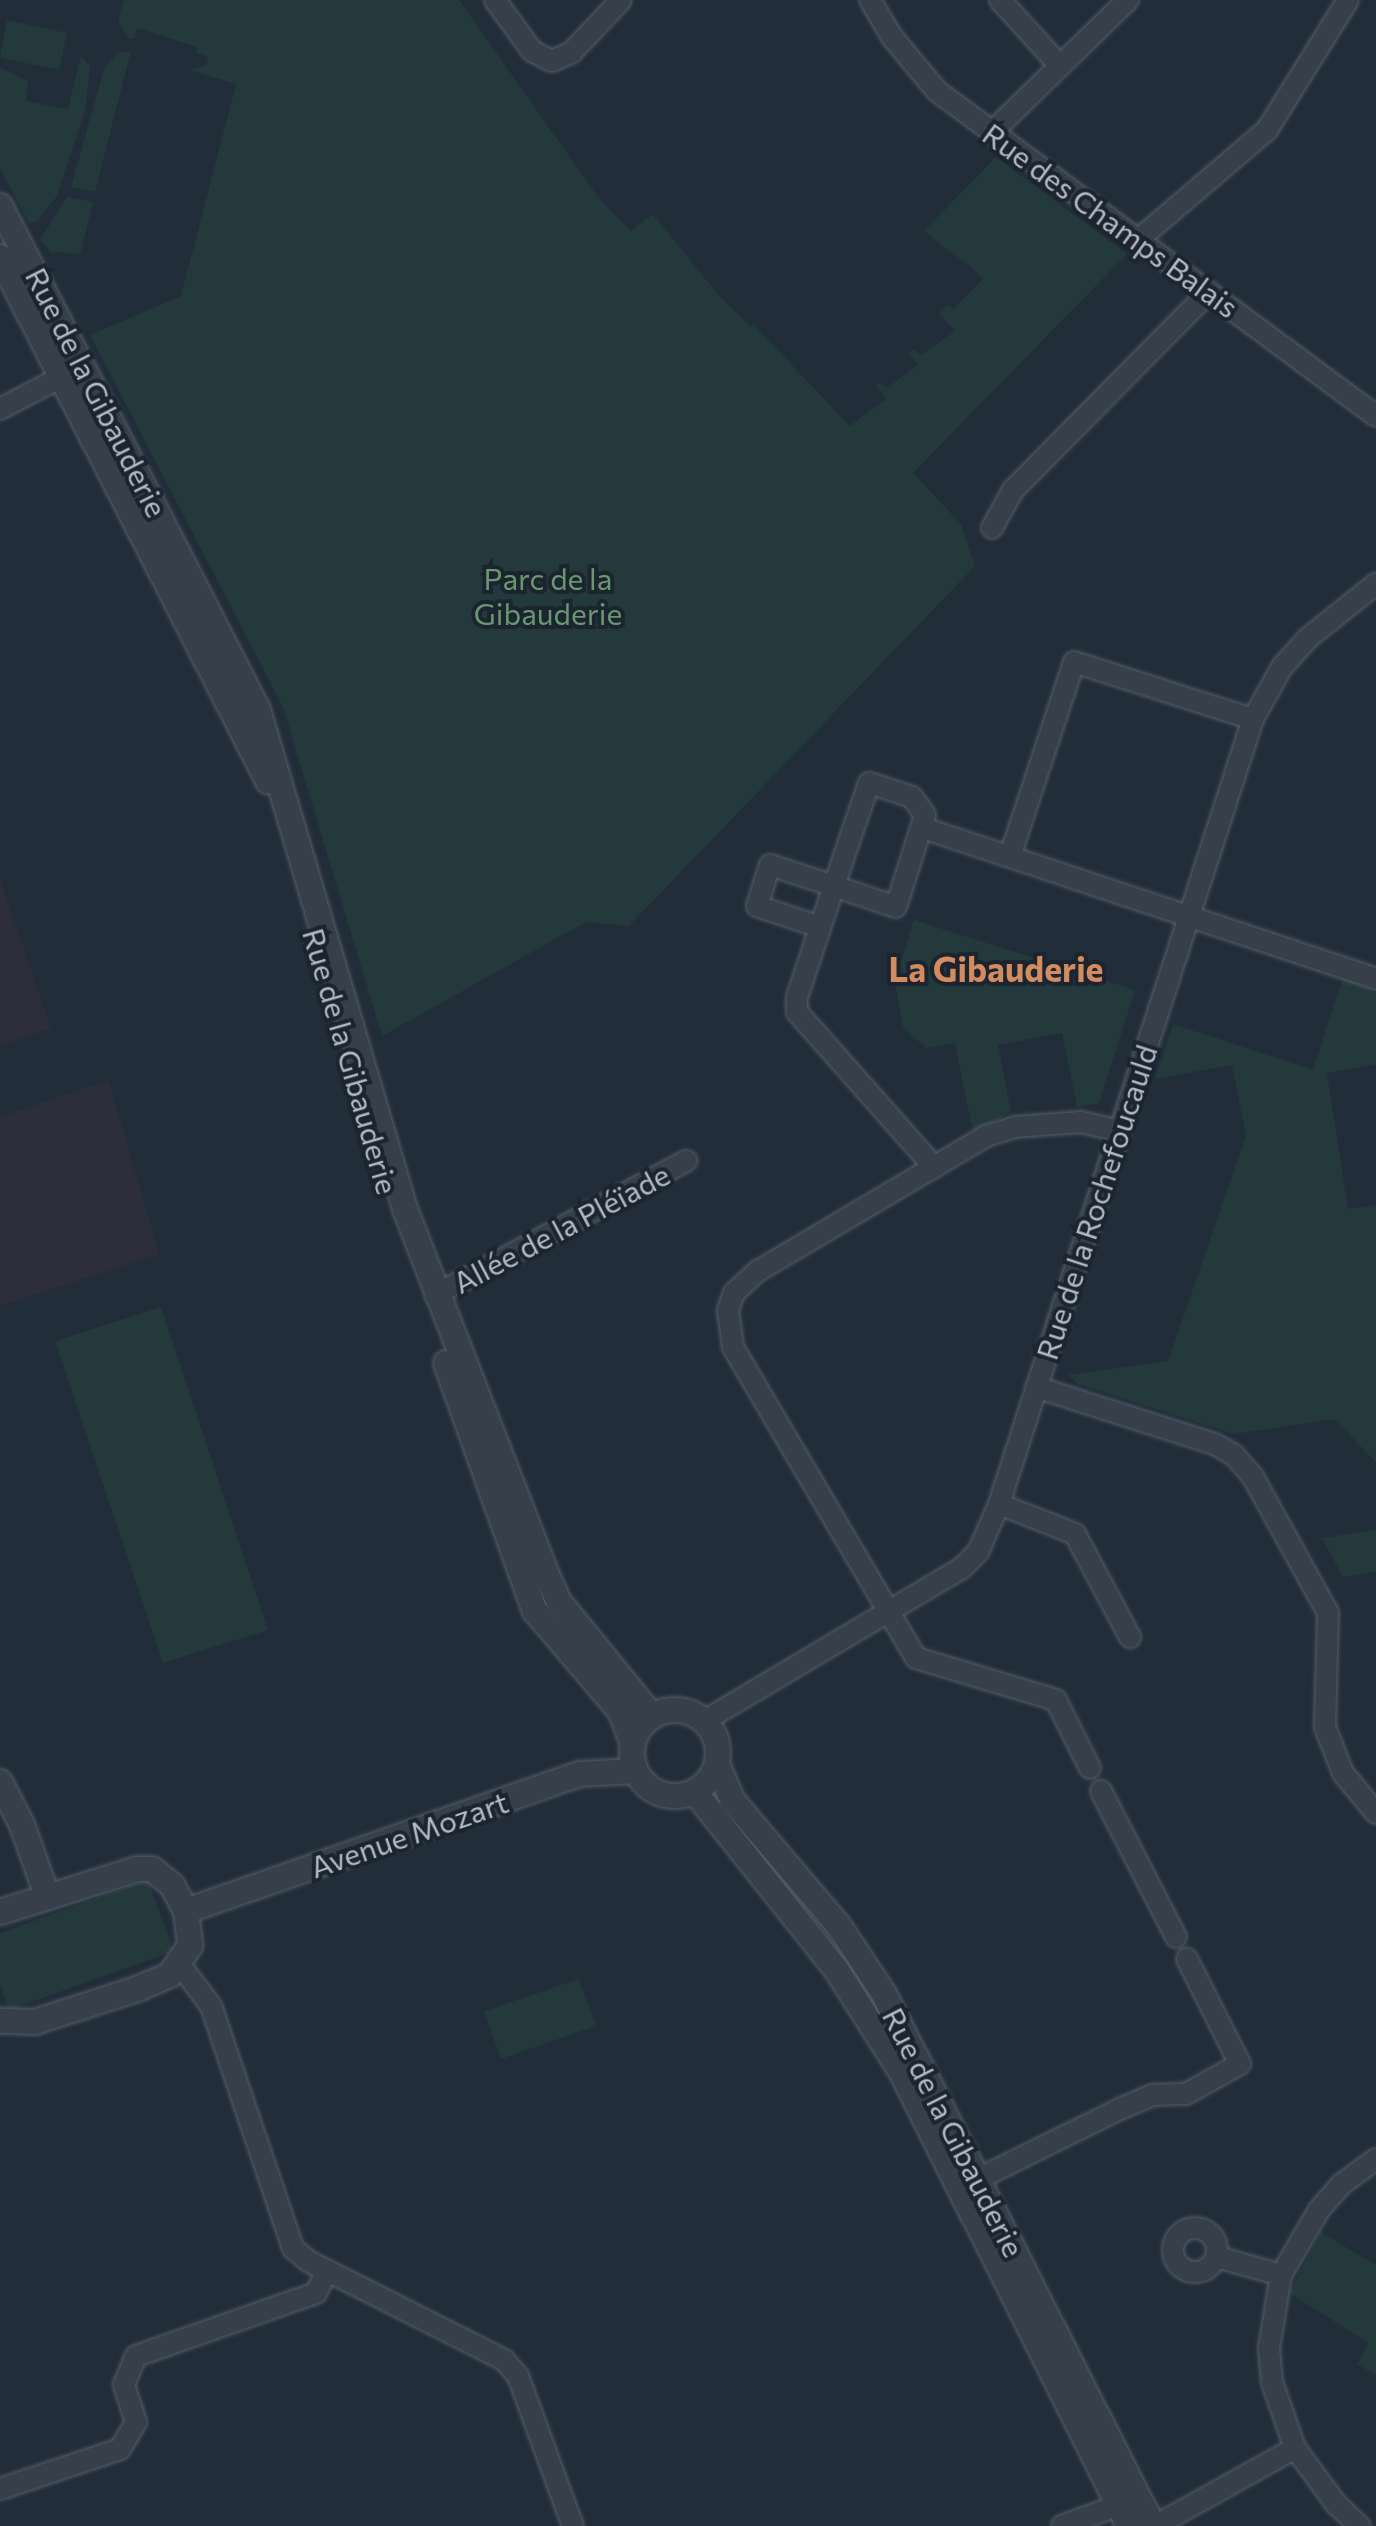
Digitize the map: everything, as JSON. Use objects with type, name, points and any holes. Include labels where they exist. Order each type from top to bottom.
[{"type":"street","points":[[495,0],[532,51],[552,61],[572,52],[621,0]]},
{"type":"street","name":"Rue des Champs Balais","points":[[870,0],[892,37],[937,91],[1376,416]]},
{"type":"street","points":[[1000,0],[1060,66]]},
{"type":"street","points":[[991,133],[1128,0]]},
{"type":"street","points":[[1138,240],[1267,130],[1348,0]]},
{"type":"street","name":"Rue de la Gibauderie","points":[[0,206],[71,372],[267,779],[394,1212],[527,1593],[547,1627],[621,1712],[632,1743]]},
{"type":"street","name":"Rue de la Gibauderie","points":[[0,257],[171,536],[251,692],[279,770],[405,1209],[435,1295],[559,1602],[652,1716]]},
{"type":"street","points":[[992,528],[1013,490],[1209,292]]},
{"type":"street","points":[[0,409],[71,372]]},
{"type":"street","name":"Rue de la Rochefoucauld","points":[[704,1721],[963,1567],[978,1552],[999,1504],[1253,719],[1282,667],[1308,638],[1376,584]]},
{"type":"street","points":[[1010,856],[1074,662],[1253,719]]},
{"type":"street","points":[[820,927],[757,906],[770,865],[834,886],[896,907],[923,828],[921,803],[869,783],[834,886],[820,927],[797,1012],[934,1167]]},
{"type":"street","points":[[923,828],[1376,979]]},
{"type":"street","points":[[1090,1768],[1056,1700],[916,1658],[733,1347],[728,1310],[734,1293],[758,1271],[1002,1130],[1081,1122],[1119,1131]]},
{"type":"street","name":"Allée de la Pléïade","points":[[435,1295],[686,1161]]},
{"type":"street","points":[[1036,1387],[1215,1444],[1234,1455],[1253,1477],[1328,1613],[1331,1653],[1322,1703],[1325,1727],[1343,1773],[1376,1813]]},
{"type":"street","points":[[999,1504],[1075,1534],[1130,1637]]},
{"type":"street","points":[[679,1710],[704,1721],[716,1740],[717,1764],[695,1792],[681,1796],[654,1791],[635,1771],[632,1743],[652,1716],[679,1710]]},
{"type":"street","name":"Rue de la Gibauderie","points":[[717,1764],[732,1800],[839,1926],[884,1994],[1124,2516]]},
{"type":"street","name":"Avenue Mozart","points":[[186,1911],[580,1774],[635,1771]]},
{"type":"street","points":[[0,1782],[22,1825],[48,1898]]},
{"type":"street","points":[[1101,1791],[1176,1937]]},
{"type":"street","name":"Rue de la Gibauderie","points":[[695,1792],[774,1887],[866,2014],[969,2183],[1154,2526]]},
{"type":"street","points":[[0,1912],[152,1869],[172,1885],[186,1911],[190,1946],[180,1965],[140,1988],[35,2022],[0,2021]]},
{"type":"street","points":[[969,2183],[1122,2108],[1153,2095],[1186,2094],[1240,2064],[1187,1959]]},
{"type":"street","points":[[180,1965],[211,2006],[293,2248],[327,2270],[504,2360],[518,2376],[573,2526]]},
{"type":"street","points":[[1360,2526],[1295,2448],[1272,2382],[1269,2348],[1281,2275],[1319,2210],[1342,2184],[1376,2159]]},
{"type":"street","points":[[1217,2257],[1281,2275]]},
{"type":"street","points":[[0,2489],[120,2449],[136,2422],[124,2385],[136,2356],[316,2293],[327,2270]]},
{"type":"street","points":[[1154,2526],[1295,2448]]},
{"type":"street","points":[[1062,2526],[1124,2516]]},
{"type":"shaded area","points":[[0,879],[51,1028],[0,1046]]},
{"type":"shaded area","points":[[109,1080],[159,1254],[0,1306],[0,1117]]},
{"type":"green space","name":"Parc de la Gibauderie","points":[[124,0],[459,0],[598,197],[631,231],[653,214],[720,297],[750,326],[753,324],[850,426],[887,398],[876,386],[880,382],[887,388],[918,365],[908,353],[914,349],[921,355],[955,331],[939,313],[948,305],[953,309],[984,278],[924,231],[996,157],[1127,254],[913,473],[961,524],[975,566],[629,926],[586,922],[382,1036],[283,707],[90,335],[181,296],[236,84],[189,70],[206,65],[208,57],[196,53],[197,47],[137,28],[134,39],[128,38],[118,22]]},
{"type":"green space","points":[[7,20],[67,33],[59,70],[0,58]]},
{"type":"green space","points":[[131,51],[95,192],[71,187],[105,66],[119,52]]},
{"type":"green space","points":[[81,55],[90,67],[85,110],[57,196],[37,221],[29,223],[0,168],[0,67],[28,81],[26,101],[68,109]]},
{"type":"green space","points":[[67,197],[93,202],[80,254],[51,252],[40,240]]},
{"type":"green space","points":[[914,920],[1135,990],[1099,1103],[1077,1107],[1062,1033],[998,1045],[1011,1112],[973,1132],[955,1043],[926,1048],[903,1027],[895,981]]},
{"type":"green space","points":[[1343,977],[1376,993],[1376,1064],[1327,1073],[1348,1209],[1376,1205],[1376,1462],[1334,1419],[1234,1434],[1078,1384],[1068,1375],[1168,1361],[1246,1136],[1232,1065],[1155,1079],[1173,1024],[1313,1070]]},
{"type":"green space","points":[[161,1307],[268,1630],[163,1663],[55,1341]]},
{"type":"green space","points":[[1376,1530],[1376,1572],[1343,1577],[1322,1538]]},
{"type":"green space","points":[[148,1880],[174,1951],[9,2010],[0,1984],[0,1933]]},
{"type":"green space","points":[[579,1979],[596,2026],[501,2059],[484,2011]]},
{"type":"green space","points":[[1321,2232],[1376,2265],[1376,2375],[1357,2364],[1369,2343],[1289,2293]]},
{"type":"district","name":"La Gibauderie","points":[[996,969]]}]
